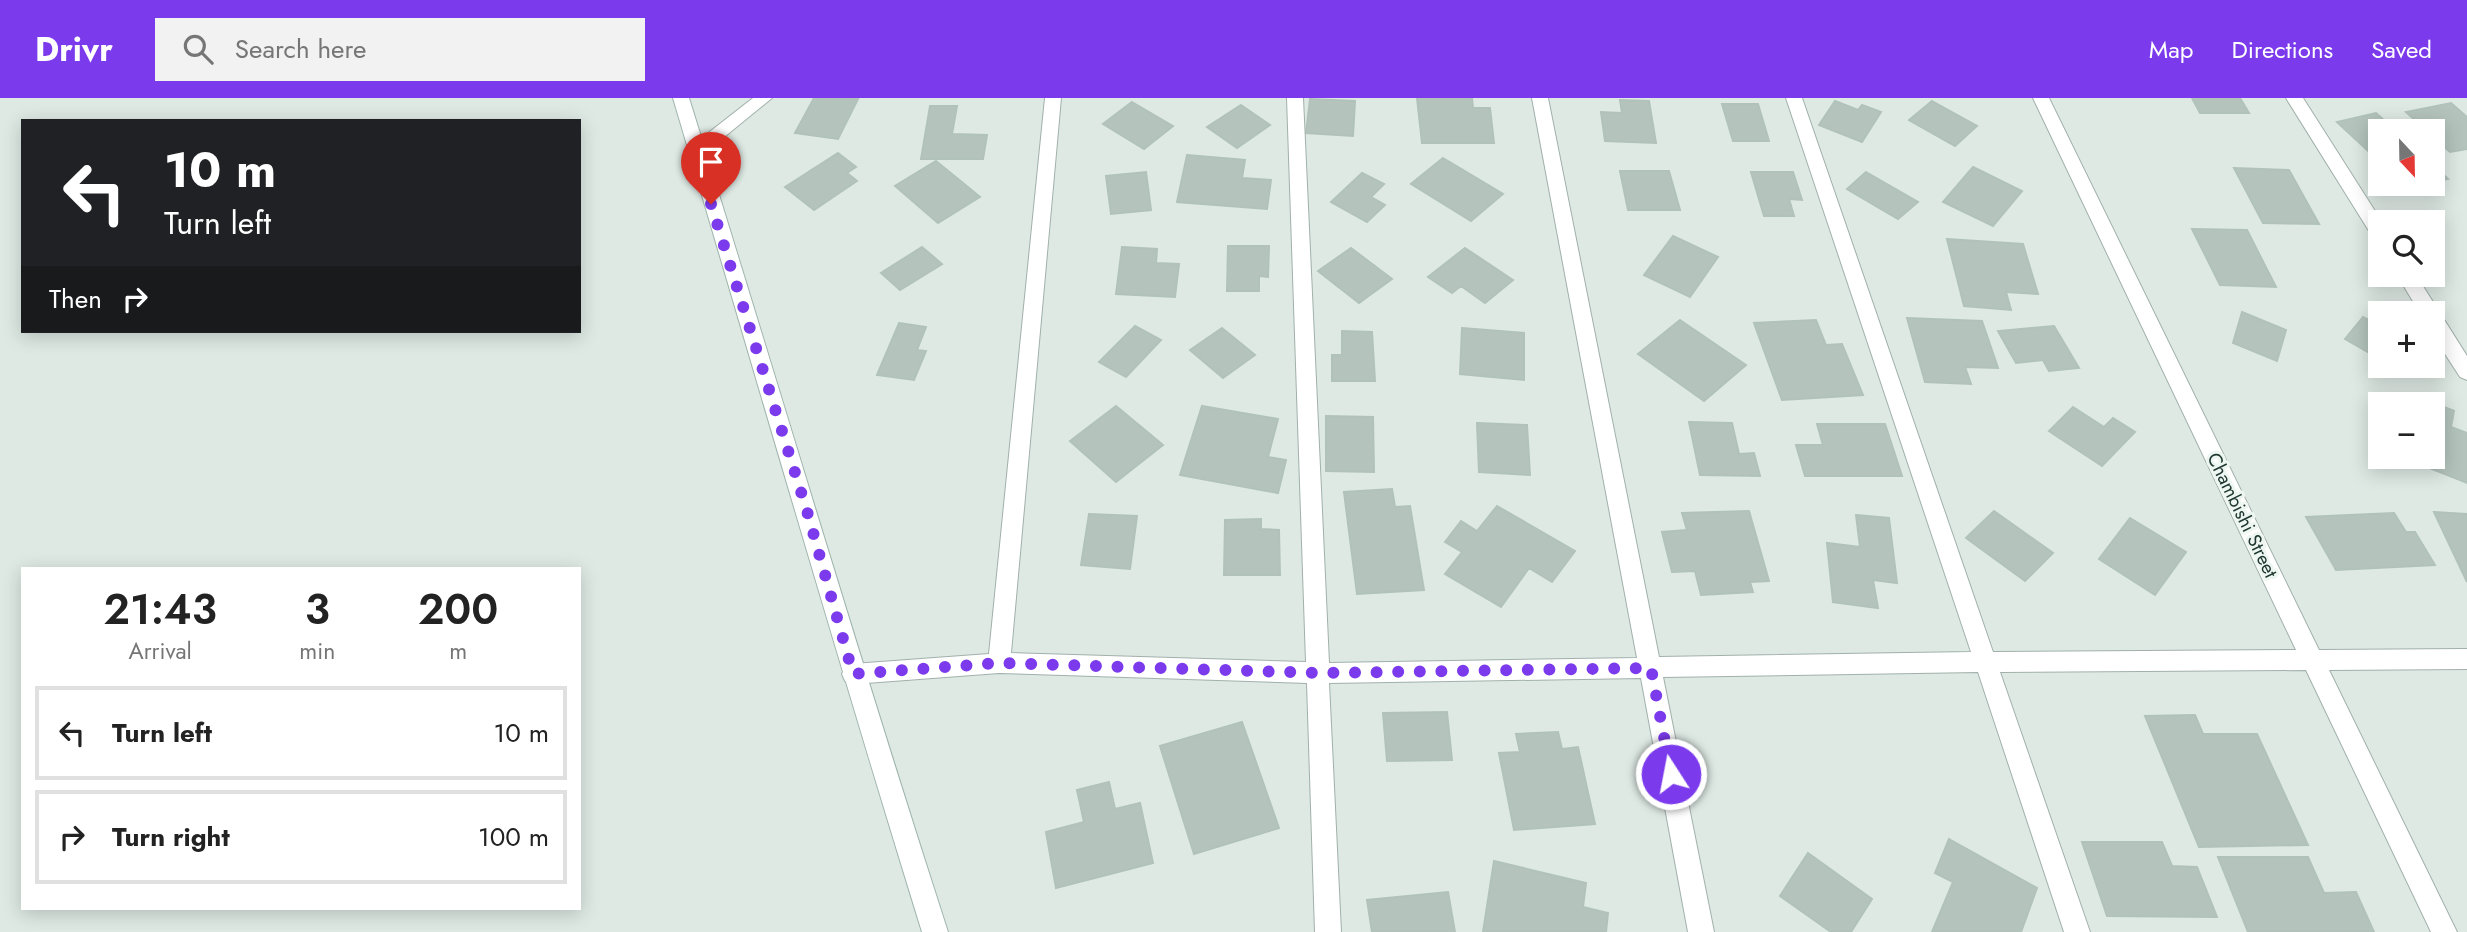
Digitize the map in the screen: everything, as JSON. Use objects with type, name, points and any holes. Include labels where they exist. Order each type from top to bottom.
[{"type":"street","points":[[681,98],[695,152],[807,511],[853,674],[935,932]]},
{"type":"street","points":[[695,152],[764,98]]},
{"type":"street","points":[[999,663],[1053,98]]},
{"type":"street","points":[[1295,98],[1328,932]]},
{"type":"street","points":[[1540,98],[1701,932]]},
{"type":"street","points":[[1794,98],[2077,932]]},
{"type":"street","name":"Chambishi Street","points":[[2041,98],[2444,932]]},
{"type":"street","points":[[2294,98],[2368,215]]},
{"type":"street","points":[[2445,337],[2467,372]]},
{"type":"street","points":[[853,674],[999,663],[1319,673],[1986,662],[2467,659]]},
{"type":"building","points":[[814,98],[858,99],[838,139],[795,133]]},
{"type":"building","points":[[1417,98],[1472,98],[1473,108],[1490,108],[1494,143],[1422,143]]},
{"type":"building","points":[[2192,98],[2240,98],[2249,113],[2200,113]]},
{"type":"building","points":[[1310,99],[1355,101],[1353,136],[1306,133]]},
{"type":"building","points":[[1620,100],[1649,101],[1656,143],[1605,141],[1601,112],[1622,113]]},
{"type":"building","points":[[1835,101],[1858,110],[1862,105],[1881,112],[1862,142],[1819,125]]},
{"type":"building","points":[[1932,101],[1977,126],[1955,146],[1909,120]]},
{"type":"building","points":[[1132,102],[1173,126],[1144,149],[1103,124]]},
{"type":"building","points":[[2451,103],[2467,117],[2467,149],[2450,152],[2445,148],[2445,119],[2414,119],[2406,112]]},
{"type":"building","points":[[1722,104],[1758,104],[1769,141],[1733,141]]},
{"type":"building","points":[[1241,105],[1270,125],[1237,148],[1207,127]]},
{"type":"building","points":[[930,106],[957,106],[952,134],[987,135],[983,159],[921,159]]},
{"type":"building","points":[[2376,113],[2383,119],[2368,119],[2368,151],[2337,122]]},
{"type":"building","points":[[838,153],[856,167],[847,173],[857,181],[814,210],[785,187]]},
{"type":"building","points":[[1187,155],[1245,160],[1242,178],[1271,180],[1267,209],[1177,202]]},
{"type":"building","points":[[1443,158],[1503,194],[1471,221],[1411,184]]},
{"type":"building","points":[[936,161],[980,197],[938,223],[895,186]]},
{"type":"building","points":[[1973,167],[2022,191],[1993,226],[1943,202]]},
{"type":"building","points":[[2234,168],[2289,170],[2319,224],[2263,223]]},
{"type":"building","points":[[1620,171],[1669,171],[1680,210],[1628,210]]},
{"type":"building","points":[[1146,172],[1151,210],[1111,214],[1106,176]]},
{"type":"building","points":[[1751,172],[1793,172],[1802,200],[1789,199],[1794,216],[1764,216]]},
{"type":"building","points":[[1866,172],[1918,202],[1898,219],[1847,189]]},
{"type":"building","points":[[1362,173],[1384,184],[1371,197],[1385,205],[1367,222],[1331,202]]},
{"type":"building","points":[[2192,229],[2247,230],[2276,287],[2220,285]]},
{"type":"building","points":[[1673,236],[1718,257],[1690,297],[1644,275]]},
{"type":"building","points":[[1947,239],[2023,244],[2038,294],[2006,292],[2011,310],[1964,306]]},
{"type":"building","points":[[1228,246],[1269,246],[1268,277],[1259,276],[1259,291],[1227,291]]},
{"type":"building","points":[[922,247],[942,264],[900,290],[881,273]]},
{"type":"building","points":[[1122,247],[1157,249],[1156,263],[1179,264],[1175,297],[1116,294]]},
{"type":"building","points":[[1351,248],[1392,279],[1359,303],[1318,271]]},
{"type":"building","points":[[1465,248],[1513,280],[1485,303],[1461,286],[1452,293],[1428,277]]},
{"type":"building","points":[[2242,312],[2286,330],[2277,361],[2233,343]]},
{"type":"building","points":[[2363,317],[2368,320],[2368,352],[2345,339]]},
{"type":"building","points":[[1907,318],[1982,321],[1998,368],[1965,367],[1971,384],[1925,382]]},
{"type":"building","points":[[1680,320],[1746,365],[1704,401],[1638,354]]},
{"type":"building","points":[[1816,320],[1826,345],[1842,344],[1863,395],[1782,400],[1754,323]]},
{"type":"building","points":[[899,323],[926,327],[917,350],[926,351],[914,380],[877,375]]},
{"type":"building","points":[[1135,326],[1161,340],[1126,377],[1099,362]]},
{"type":"building","points":[[2054,326],[2079,368],[2049,371],[2043,360],[2016,363],[1998,331]]},
{"type":"building","points":[[1222,328],[1255,355],[1223,378],[1190,350]]},
{"type":"building","points":[[1462,328],[1524,333],[1524,380],[1460,374]]},
{"type":"building","points":[[1342,331],[1372,332],[1375,381],[1332,381],[1332,355],[1342,355]]},
{"type":"building","points":[[1116,406],[1163,445],[1116,482],[1070,441]]},
{"type":"building","points":[[1202,406],[1278,419],[1268,457],[1286,460],[1278,493],[1180,475]]},
{"type":"building","points":[[2073,407],[2104,427],[2113,418],[2135,432],[2102,466],[2049,431]]},
{"type":"building","points":[[2445,407],[2454,411],[2451,427],[2467,433],[2467,483],[2432,469],[2445,469]]},
{"type":"building","points":[[1326,416],[1373,417],[1374,472],[1326,471]]},
{"type":"building","points":[[1689,422],[1732,423],[1739,454],[1754,453],[1760,476],[1700,475]]},
{"type":"building","points":[[1477,423],[1527,425],[1530,475],[1479,472]]},
{"type":"building","points":[[1817,424],[1885,424],[1902,476],[1805,476],[1796,445],[1823,445]]},
{"type":"building","points":[[1392,489],[1395,507],[1410,506],[1424,590],[1357,594],[1344,492]]},
{"type":"building","points":[[1497,506],[1575,551],[1552,582],[1529,568],[1501,607],[1445,574],[1462,552],[1445,542],[1461,521],[1477,531]]},
{"type":"building","points":[[1749,511],[1769,581],[1750,582],[1753,592],[1701,595],[1695,571],[1672,572],[1662,532],[1687,530],[1682,513]]},
{"type":"building","points":[[1994,511],[2053,553],[2025,581],[1966,538]]},
{"type":"building","points":[[2434,512],[2467,514],[2467,582]]},
{"type":"building","points":[[2394,513],[2406,532],[2415,532],[2435,565],[2336,570],[2306,517]]},
{"type":"building","points":[[1089,514],[1137,516],[1130,569],[1081,565]]},
{"type":"building","points":[[1856,515],[1889,518],[1897,583],[1873,580],[1878,608],[1833,602],[1827,543],[1860,547]]},
{"type":"building","points":[[2130,518],[2186,552],[2155,595],[2099,559]]},
{"type":"building","points":[[1261,519],[1261,529],[1279,530],[1280,575],[1224,575],[1225,520]]},
{"type":"building","points":[[1447,712],[1452,760],[1387,761],[1383,713]]},
{"type":"building","points":[[2195,715],[2203,734],[2257,734],[2308,845],[2199,847],[2145,716]]},
{"type":"building","points":[[1242,722],[1279,828],[1194,854],[1160,746]]},
{"type":"building","points":[[1558,732],[1562,749],[1578,747],[1595,824],[1514,830],[1499,753],[1520,752],[1516,734]]},
{"type":"building","points":[[1109,782],[1115,809],[1140,803],[1153,863],[1056,888],[1046,832],[1084,822],[1077,790]]},
{"type":"building","points":[[1949,839],[2037,888],[2021,932],[1932,932],[1953,882],[1935,873]]},
{"type":"building","points":[[2082,842],[2162,842],[2172,866],[2197,867],[2217,917],[2107,916]]},
{"type":"building","points":[[1808,853],[1872,899],[1851,932],[1831,932],[1780,896]]},
{"type":"building","points":[[2218,857],[2308,857],[2324,893],[2356,892],[2374,932],[2248,932]]},
{"type":"building","points":[[1494,861],[1586,883],[1583,907],[1608,913],[1606,932],[1483,932]]},
{"type":"building","points":[[1448,892],[1455,932],[1372,932],[1367,900]]},
{"type":"route","points":[[711,204],[807,511],[853,674],[999,663],[1319,673],[1651,668],[1671,774]]}]
